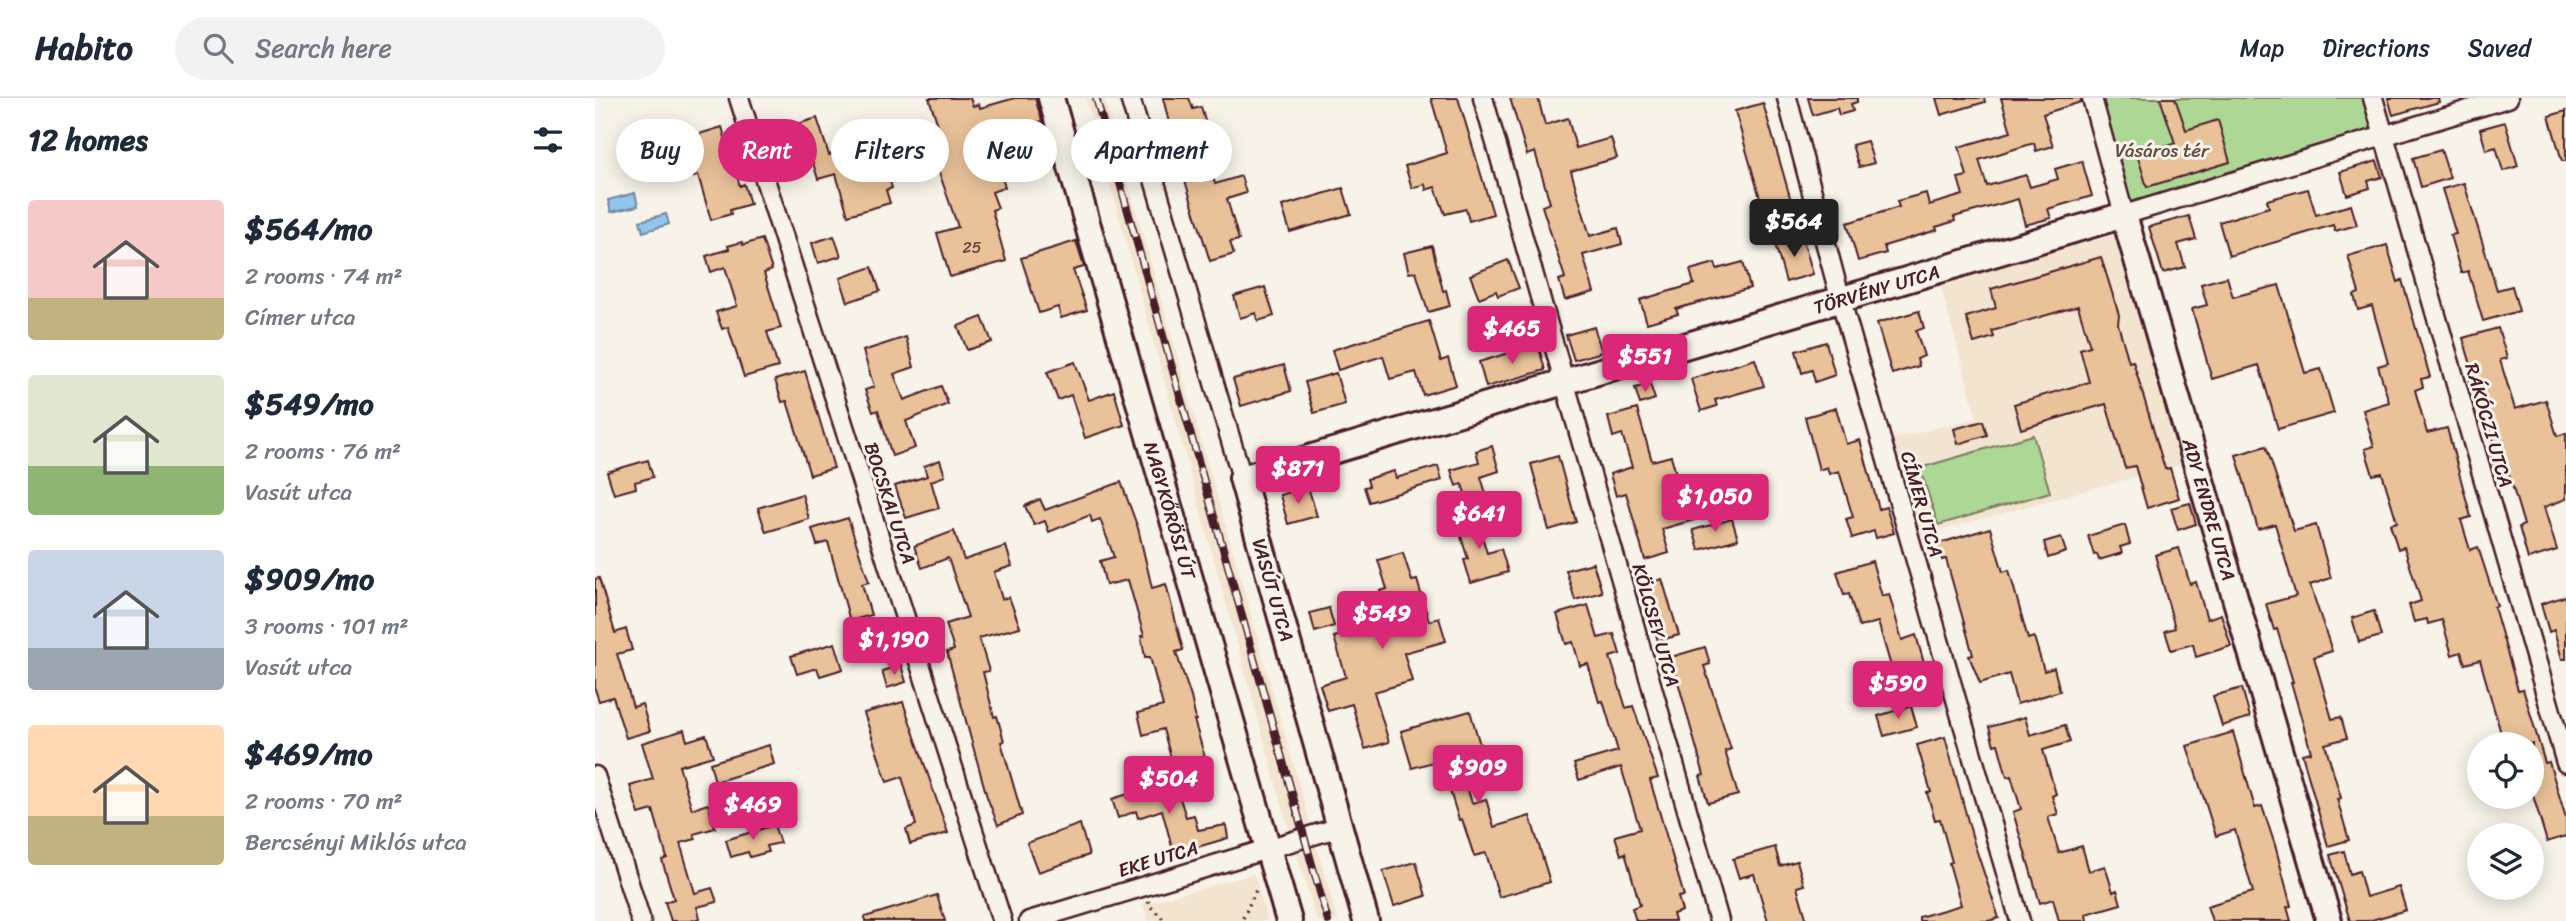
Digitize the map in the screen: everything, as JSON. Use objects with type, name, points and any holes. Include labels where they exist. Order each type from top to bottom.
[{"type":"street","name":"BOCSKAI UTCA","points":[[739,98],[1002,921]]},
{"type":"street","name":"NAGYKŐRÖSI ÚT","points":[[1051,98],[1260,850],[1289,921]]},
{"type":"street","name":"VASÚT UTCA","points":[[1130,98],[1242,478],[1366,921]]},
{"type":"street","name":"KÖLCSEY UTCA","points":[[1483,98],[1720,921]]},
{"type":"street","name":"CÍMER UTCA","points":[[1787,98],[1841,301],[2020,921]]},
{"type":"street","name":"ADY ENDRE UTCA","points":[[2092,98],[2329,921]]},
{"type":"street","name":"RÁKÓCZI UTCA","points":[[2373,98],[2566,763]]},
{"type":"street","name":"TÖRVÉNY UTCA","points":[[1242,478],[1564,380],[1841,301],[2508,98]]},
{"type":"street","points":[[595,776],[642,921]]},
{"type":"street","name":"EKE UTCA","points":[[1029,921],[1340,827]]},
{"type":"path","points":[[1244,918],[1259,883],[1260,850]]},
{"type":"path","points":[[1143,886],[1150,906],[1165,921]]},
{"type":"shaded area","points":[[1086,98],[1104,98],[1110,119],[1092,119]]},
{"type":"shaded area","points":[[1109,182],[1128,182],[1338,921],[1317,921],[1283,809]]},
{"type":"shaded area","points":[[2118,234],[2183,464],[1919,536],[1891,439],[1977,418],[1940,284]]},
{"type":"shaded area","points":[[1254,874],[1268,921],[1148,921],[1143,904]]},
{"type":"green space","name":"Vásáros tér","points":[[2092,98],[2373,98],[2383,135],[2124,215]]},
{"type":"green space","points":[[2033,435],[2050,492],[1938,525],[1920,468]]},
{"type":"water","points":[[635,193],[638,206],[611,212],[608,200]]},
{"type":"water","points":[[666,214],[669,224],[643,232],[640,221]]},
{"type":"building","points":[[929,98],[970,98],[973,106],[979,104],[980,108],[1015,98],[1035,98],[1041,119],[963,119],[963,182],[1003,182],[1005,187],[992,192],[998,208],[992,210],[1006,261],[950,277],[937,233],[958,227],[942,182],[949,182],[949,119],[936,119]]},
{"type":"building","points":[[1163,98],[1189,98],[1193,109],[1201,107],[1204,119],[1168,119]]},
{"type":"building","points":[[1431,98],[1458,98],[1493,214],[1469,221],[1466,209],[1445,214],[1435,187],[1426,190],[1425,184],[1412,188],[1405,166],[1447,153]]},
{"type":"building","points":[[1510,98],[1538,98],[1545,125],[1568,118],[1576,148],[1611,138],[1617,158],[1571,171],[1590,236],[1618,228],[1622,244],[1583,255],[1594,292],[1565,300],[1559,280],[1565,278],[1542,206],[1550,203],[1535,152],[1527,155]]},
{"type":"building","points":[[1808,98],[1857,98],[1857,102],[1851,104],[1853,111],[1839,115],[1837,108],[1813,115]]},
{"type":"building","points":[[1936,98],[1984,98],[1985,102],[1941,115]]},
{"type":"building","points":[[2001,98],[2081,98],[2081,102],[2043,114],[2053,146],[2036,151],[2034,143],[1979,160],[1987,186],[2026,175],[2030,187],[2058,179],[2055,169],[2082,161],[2092,196],[2048,209],[2051,218],[2025,225],[2018,199],[1954,217],[1955,221],[1936,227],[1937,230],[1884,246],[1886,253],[1858,261],[1847,223],[1899,207],[1897,201],[1926,193],[1929,205],[1963,195],[1958,178],[1967,176],[1959,147],[2011,132]]},
{"type":"building","points":[[2160,98],[2175,98],[2186,130],[2218,120],[2230,162],[2147,187],[2137,154],[2175,143]]},
{"type":"building","points":[[2388,98],[2438,98],[2439,102],[2393,115]]},
{"type":"building","points":[[1763,103],[1792,204],[1764,212],[1735,111]]},
{"type":"building","points":[[2566,111],[2566,161],[2562,161],[2549,116]]},
{"type":"building","points":[[817,118],[831,154],[831,175],[818,179],[817,119],[814,119]]},
{"type":"building","points":[[2505,122],[2518,166],[2503,171],[2496,147],[2486,150],[2480,129]]},
{"type":"building","points":[[718,128],[718,182],[739,182],[740,186],[744,184],[750,204],[711,220],[700,182],[704,182],[704,133]]},
{"type":"building","points":[[1867,141],[1874,163],[1859,167],[1852,145]]},
{"type":"building","points":[[2441,150],[2450,178],[2421,187],[2413,158]]},
{"type":"building","points":[[2377,161],[2382,177],[2368,181],[2370,188],[2347,195],[2340,172]]},
{"type":"building","points":[[1241,176],[1246,193],[1227,199],[1239,240],[1230,242],[1234,254],[1210,261],[1185,182],[1215,184],[1232,182],[1232,179]]},
{"type":"building","points":[[838,182],[890,182],[892,188],[886,190],[890,203],[848,215]]},
{"type":"building","points":[[2464,183],[2497,290],[2512,286],[2519,311],[2483,321],[2468,271],[2461,273],[2450,235],[2456,234],[2442,189]]},
{"type":"building","points":[[1343,188],[1351,214],[1290,232],[1282,206]]},
{"type":"building","points":[[2308,189],[2316,215],[2351,205],[2357,225],[2335,231],[2333,225],[2229,256],[2219,222],[2269,207],[2267,200]]},
{"type":"building","points":[[2189,216],[2196,239],[2178,244],[2185,267],[2163,273],[2149,227]]},
{"type":"building","points":[[834,236],[841,256],[818,263],[812,243]]},
{"type":"building","points":[[1802,236],[1813,274],[1786,282],[1775,244]]},
{"type":"building","points":[[762,239],[772,270],[764,273],[781,328],[767,332],[778,367],[744,377],[728,327],[722,329],[716,312],[737,306],[725,267],[711,272],[706,256],[729,249],[728,246]]},
{"type":"building","points":[[1076,241],[1084,267],[1073,270],[1087,310],[1061,318],[1058,307],[1039,313],[1021,258]]},
{"type":"building","points":[[2387,245],[2398,282],[2402,280],[2430,377],[2421,379],[2423,387],[2415,390],[2427,433],[2447,428],[2471,517],[2461,520],[2470,550],[2478,547],[2497,606],[2494,607],[2518,690],[2523,689],[2536,732],[2501,732],[2480,660],[2465,664],[2461,652],[2452,655],[2442,620],[2428,624],[2427,619],[2414,622],[2409,605],[2421,601],[2404,547],[2398,549],[2390,524],[2397,522],[2382,473],[2373,475],[2365,449],[2374,446],[2363,410],[2389,402],[2378,366],[2388,363],[2372,306],[2358,310],[2354,295],[2359,293],[2348,256]]},
{"type":"building","points":[[1432,246],[1443,291],[1446,290],[1450,306],[1428,312],[1416,272],[1409,273],[1404,253]]},
{"type":"building","points":[[2101,257],[2119,315],[2118,324],[2129,362],[2133,361],[2165,469],[2170,468],[2179,498],[2147,508],[2135,466],[2125,468],[2106,404],[2021,429],[2014,404],[2089,382],[2080,349],[2090,346],[2078,306],[1992,331],[1994,337],[1974,343],[1966,317],[1996,308],[1991,289]]},
{"type":"building","points":[[1508,260],[1519,288],[1498,296],[1496,291],[1479,298],[1470,275]]},
{"type":"building","points":[[1743,262],[1750,288],[1676,309],[1678,314],[1647,323],[1640,300],[1694,284],[1690,270],[1715,263],[1717,269]]},
{"type":"building","points":[[872,267],[880,291],[848,302],[840,278]]},
{"type":"building","points":[[2227,277],[2233,297],[2279,285],[2305,373],[2321,369],[2334,413],[2278,429],[2259,365],[2212,379],[2192,309],[2207,305],[2201,284]]},
{"type":"building","points":[[1265,287],[1274,316],[1258,321],[1256,313],[1240,318],[1234,296]]},
{"type":"building","points":[[1919,311],[1924,328],[1916,331],[1924,356],[1917,359],[1919,366],[1892,374],[1877,323]]},
{"type":"building","points":[[982,317],[992,342],[967,350],[958,326]]},
{"type":"building","points":[[1429,321],[1441,361],[1448,358],[1456,385],[1423,395],[1416,372],[1390,379],[1383,356],[1338,370],[1332,350]]},
{"type":"building","points":[[1594,327],[1602,352],[1574,360],[1566,335]]},
{"type":"building","points":[[2498,328],[2507,358],[2500,360],[2515,409],[2546,400],[2557,436],[2566,433],[2566,499],[2544,507],[2557,550],[2528,559],[2519,527],[2524,525],[2508,471],[2497,475],[2491,455],[2497,453],[2483,404],[2477,406],[2469,377],[2474,375],[2463,338]]},
{"type":"building","points":[[906,337],[914,367],[894,374],[904,400],[941,386],[948,404],[906,421],[915,448],[892,456],[878,410],[873,412],[865,390],[874,387],[863,351]]},
{"type":"building","points":[[1826,342],[1835,375],[1815,382],[1812,370],[1802,373],[1796,351]]},
{"type":"building","points":[[1538,344],[1545,370],[1486,387],[1479,362]]},
{"type":"building","points":[[1755,359],[1764,386],[1715,400],[1717,406],[1701,411],[1691,379]]},
{"type":"building","points":[[1075,362],[1089,400],[1114,391],[1124,425],[1085,438],[1071,395],[1058,400],[1047,372]]},
{"type":"building","points":[[1284,365],[1291,391],[1241,406],[1233,379]]},
{"type":"building","points":[[805,371],[834,468],[810,475],[787,401],[782,402],[775,380]]},
{"type":"building","points":[[1336,373],[1345,404],[1314,413],[1305,382]]},
{"type":"building","points":[[1650,384],[1655,399],[1640,404],[1635,388]]},
{"type":"building","points":[[1836,408],[1846,444],[1860,440],[1879,509],[1886,507],[1894,533],[1876,538],[1874,531],[1852,538],[1846,519],[1853,517],[1839,471],[1829,474],[1827,467],[1819,470],[1805,417]]},
{"type":"building","points":[[1637,409],[1652,461],[1671,456],[1681,491],[1685,490],[1694,520],[1662,529],[1669,553],[1645,560],[1626,493],[1616,496],[1610,474],[1632,467],[1622,434],[1613,437],[1608,417]]},
{"type":"building","points":[[1983,421],[1987,435],[1958,444],[1954,429]]},
{"type":"building","points":[[1492,446],[1499,471],[1481,477],[1487,497],[1468,502],[1462,484],[1456,486],[1451,470],[1479,462],[1476,451]]},
{"type":"building","points":[[2266,446],[2294,531],[2316,525],[2331,578],[2310,585],[2332,651],[2314,657],[2332,719],[2341,717],[2347,738],[2325,744],[2341,798],[2337,799],[2349,840],[2328,846],[2302,754],[2311,752],[2277,629],[2274,630],[2266,604],[2296,596],[2275,524],[2258,529],[2236,455]]},
{"type":"building","points":[[1558,456],[1576,522],[1549,530],[1531,464]]},
{"type":"building","points":[[648,460],[653,477],[635,482],[636,488],[614,494],[607,472]]},
{"type":"building","points":[[940,460],[945,476],[931,481],[939,508],[906,518],[895,486],[927,476],[924,466]]},
{"type":"building","points":[[1438,466],[1442,480],[1369,502],[1364,487],[1369,486],[1367,479],[1394,471],[1396,478]]},
{"type":"building","points":[[1121,482],[1138,528],[1152,588],[1166,584],[1183,650],[1176,652],[1191,697],[1194,720],[1206,761],[1174,769],[1163,729],[1143,735],[1138,713],[1163,706],[1150,657],[1145,657],[1141,636],[1144,636],[1128,580],[1106,585],[1100,561],[1114,557],[1100,519],[1092,522],[1090,515],[1049,532],[1045,521],[1034,525],[1025,506],[1040,499],[1045,510]]},
{"type":"building","points":[[1308,487],[1317,516],[1288,524],[1280,495]]},
{"type":"building","points":[[802,494],[809,519],[766,532],[758,508]]},
{"type":"building","points":[[2190,503],[2196,524],[2178,530],[2171,508]]},
{"type":"building","points":[[1475,513],[1487,553],[1501,549],[1508,572],[1471,583],[1464,560],[1468,559],[1455,518]]},
{"type":"building","points":[[848,518],[869,582],[862,584],[871,615],[850,621],[828,542],[817,545],[812,529]]},
{"type":"building","points":[[1732,519],[1738,539],[1699,550],[1693,530]]},
{"type":"building","points":[[2125,525],[2130,544],[2120,547],[2122,553],[2099,560],[2097,554],[2094,555],[2088,536]]},
{"type":"building","points":[[1990,528],[2003,572],[2009,570],[2028,639],[2034,637],[2044,671],[2054,668],[2060,691],[2017,704],[2009,674],[1980,683],[1969,656],[1973,655],[1946,559],[1942,560],[1937,544]]},
{"type":"building","points":[[954,531],[964,560],[1006,546],[1012,566],[994,572],[1002,599],[1009,597],[1020,627],[979,638],[989,671],[983,672],[994,717],[997,716],[1004,741],[1001,742],[1022,815],[998,825],[987,797],[947,652],[954,650],[946,624],[968,617],[948,558],[922,568],[914,546]]},
{"type":"building","points":[[2061,537],[2066,552],[2048,558],[2044,542]]},
{"type":"building","points":[[2179,548],[2190,584],[2196,582],[2207,619],[2221,614],[2231,646],[2196,657],[2193,644],[2171,650],[2165,631],[2175,628],[2155,555]]},
{"type":"building","points":[[1403,553],[1412,581],[1417,580],[1429,621],[1439,618],[1446,641],[1404,653],[1412,681],[1374,692],[1389,742],[1365,749],[1352,704],[1328,711],[1320,685],[1346,677],[1334,637],[1390,621],[1380,591],[1387,589],[1378,560]]},
{"type":"building","points":[[1872,561],[1882,596],[1889,594],[1902,640],[1916,635],[1931,688],[1900,697],[1878,622],[1859,627],[1849,594],[1844,595],[1837,572]]},
{"type":"building","points":[[1593,563],[1602,592],[1575,600],[1566,570]]},
{"type":"building","points":[[599,578],[615,633],[626,629],[632,650],[617,654],[633,707],[642,704],[650,731],[626,738],[613,697],[599,701],[595,689],[595,579]]},
{"type":"building","points":[[1662,579],[1679,635],[1658,641],[1641,586]]},
{"type":"building","points":[[2566,596],[2566,659],[2562,659],[2554,630],[2549,632],[2541,604]]},
{"type":"building","points":[[1588,605],[1598,638],[1614,634],[1620,654],[1610,657],[1626,708],[1633,706],[1658,778],[1650,780],[1684,896],[1678,897],[1682,911],[1673,914],[1675,921],[1636,921],[1632,908],[1640,905],[1625,853],[1621,855],[1615,836],[1640,829],[1621,767],[1579,780],[1574,764],[1618,751],[1603,701],[1599,702],[1588,664],[1580,666],[1573,642],[1566,644],[1557,614]]},
{"type":"building","points":[[1329,608],[1334,626],[1315,632],[1310,613]]},
{"type":"building","points":[[2374,611],[2381,636],[2359,642],[2352,618]]},
{"type":"building","points":[[835,643],[843,669],[820,676],[817,668],[797,674],[791,656]]},
{"type":"building","points":[[1705,647],[1710,664],[1704,666],[1731,749],[1725,751],[1738,795],[1708,803],[1700,776],[1704,775],[1671,657]]},
{"type":"building","points":[[901,665],[906,682],[887,688],[882,671]]},
{"type":"building","points":[[2242,688],[2250,717],[2222,726],[2213,696]]},
{"type":"building","points":[[903,702],[948,833],[910,844],[906,829],[916,825],[902,777],[887,782],[864,713]]},
{"type":"building","points":[[1911,706],[1917,727],[1884,736],[1878,716]]},
{"type":"building","points":[[1470,711],[1481,748],[1457,755],[1472,803],[1486,799],[1494,827],[1530,816],[1550,882],[1499,897],[1486,853],[1474,856],[1449,788],[1441,791],[1433,762],[1412,768],[1401,731]]},
{"type":"building","points":[[2025,717],[2030,735],[2065,725],[2070,742],[2043,750],[2056,794],[2052,796],[2058,814],[2048,817],[2059,853],[2082,846],[2089,871],[2105,866],[2113,892],[2117,890],[2121,904],[2086,914],[2087,921],[2059,921],[2053,899],[2040,903],[2013,812],[2021,809],[2011,776],[2007,777],[1998,744],[1994,745],[1989,727]]},
{"type":"building","points":[[684,730],[687,741],[706,735],[713,756],[679,766],[692,809],[708,804],[715,828],[694,834],[696,839],[680,843],[695,893],[712,888],[717,902],[697,907],[700,918],[671,921],[665,902],[674,899],[662,860],[667,858],[653,810],[639,814],[630,786],[653,779],[642,743]]},
{"type":"building","points":[[2233,732],[2255,808],[2262,806],[2275,845],[2291,906],[2287,907],[2291,921],[2212,921],[2207,906],[2253,892],[2235,830],[2216,836],[2187,746]]},
{"type":"building","points":[[1945,737],[1974,843],[1999,918],[1988,921],[1919,921],[1919,917],[1961,905],[1940,819],[1935,820],[1927,793],[1931,792],[1917,745]]},
{"type":"building","points":[[769,745],[774,764],[715,782],[710,763]]},
{"type":"building","points":[[2544,760],[2545,763],[2549,762],[2566,818],[2566,836],[2547,842],[2544,823],[2541,823],[2537,809],[2544,809]]},
{"type":"building","points":[[1174,780],[1186,817],[1194,815],[1198,830],[1226,825],[1228,838],[1174,854],[1162,810],[1138,818],[1136,811],[1118,818],[1112,799]]},
{"type":"building","points":[[1080,824],[1089,855],[1038,872],[1027,843]]},
{"type":"building","points":[[774,825],[780,843],[766,846],[768,852],[750,857],[748,852],[731,857],[726,840]]},
{"type":"building","points":[[1775,847],[1780,866],[1797,861],[1804,885],[1797,887],[1807,921],[1768,921],[1754,874],[1739,878],[1733,859]]},
{"type":"building","points":[[2344,851],[2350,874],[2359,871],[2366,897],[2399,887],[2406,910],[2368,921],[2350,921],[2330,855]]},
{"type":"building","points":[[1416,862],[1426,896],[1394,906],[1383,871]]},
{"type":"building","points":[[937,895],[945,921],[865,921],[865,917]]},
{"type":"railway","points":[[1096,98],[1328,921]]}]
